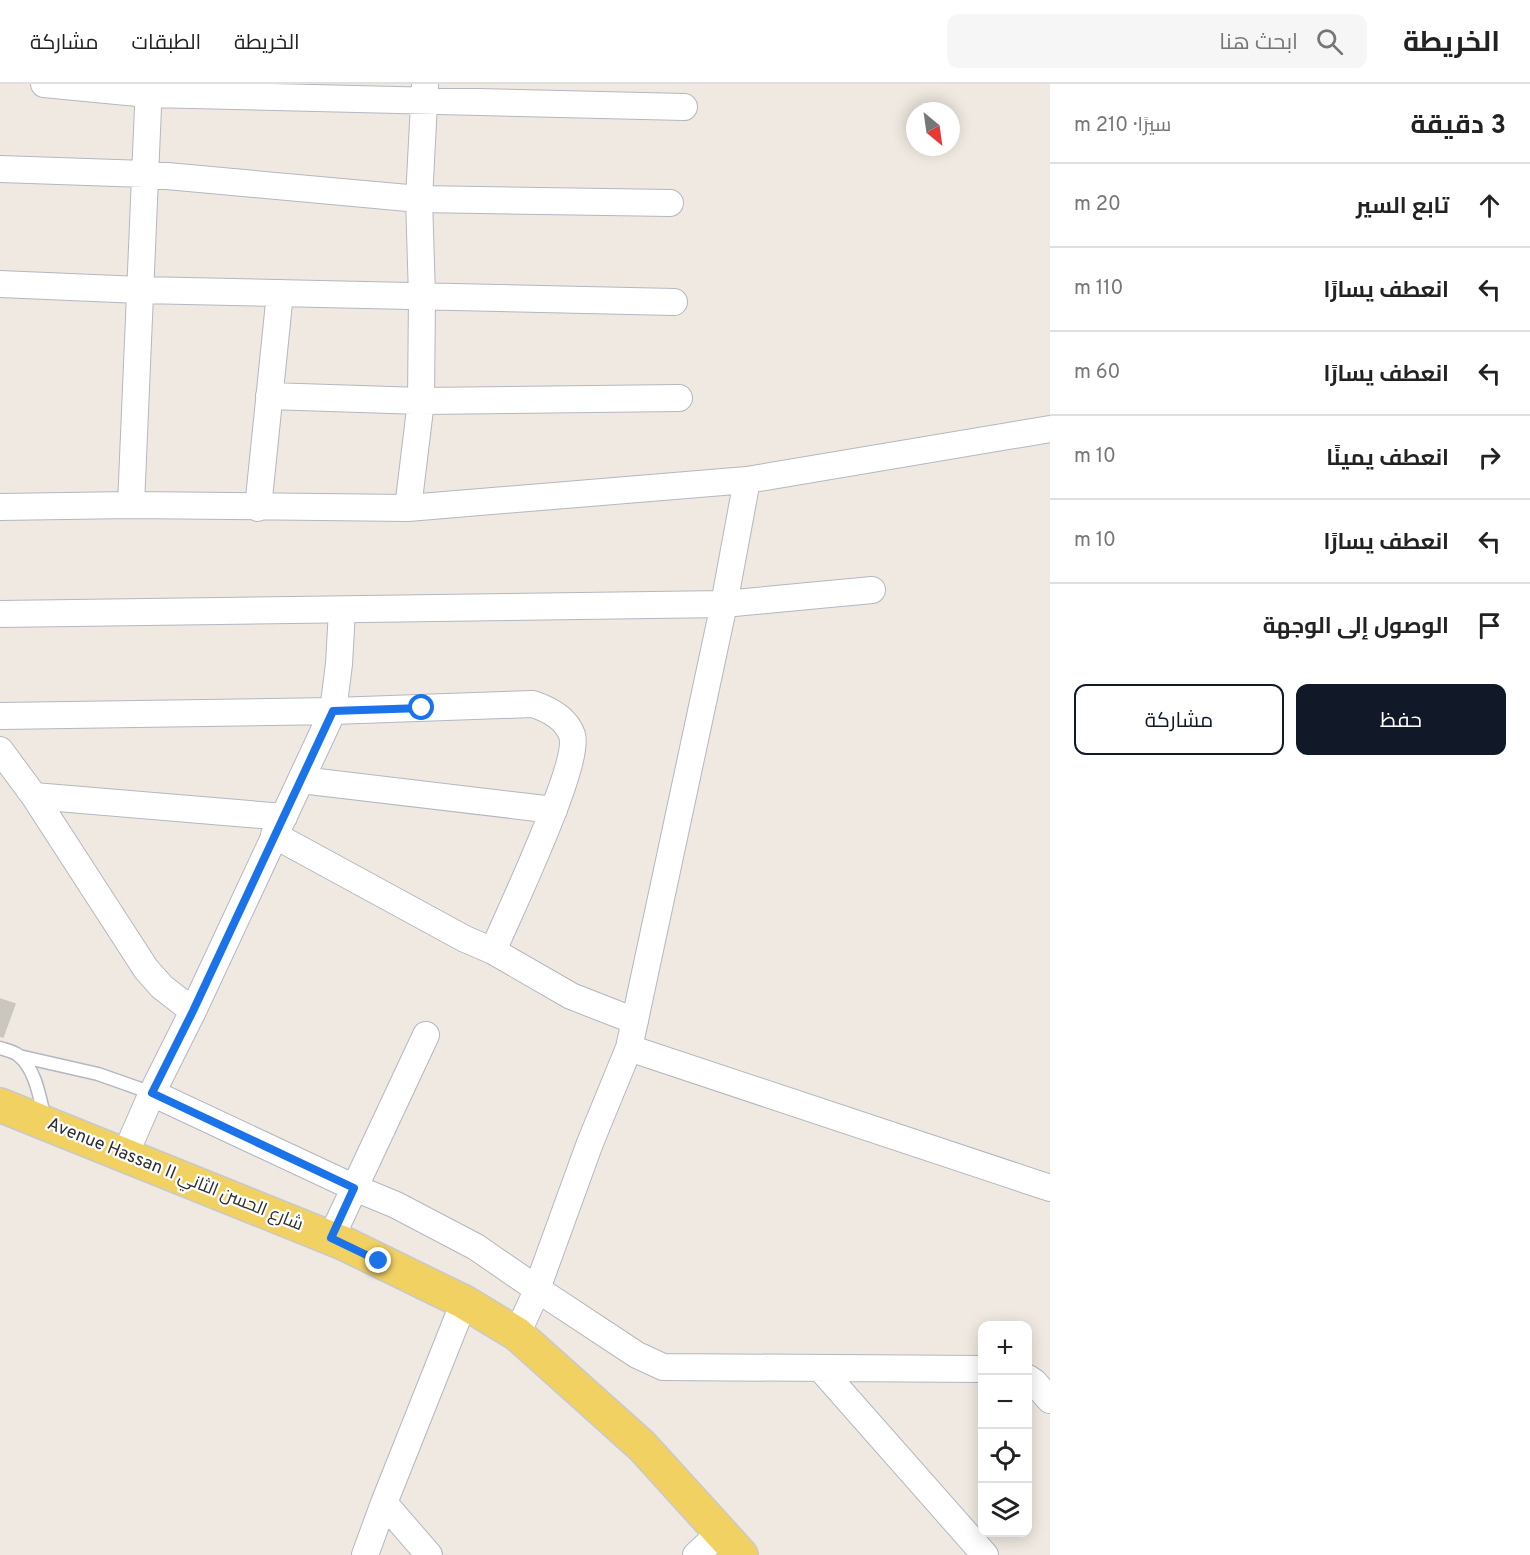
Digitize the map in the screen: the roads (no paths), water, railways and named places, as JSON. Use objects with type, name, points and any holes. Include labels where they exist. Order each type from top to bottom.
[{"type":"main road","name":"Avenue Hassan II شارع الحسن الثاني","points":[[0,1105],[331,1238],[464,1302],[517,1334],[642,1446],[731,1543]]},
{"type":"street","points":[[44,84],[148,89],[425,92],[684,106]]},
{"type":"street","points":[[131,505],[148,89]]},
{"type":"street","points":[[408,508],[421,401],[422,297],[418,199],[425,92]]},
{"type":"street","points":[[0,169],[145,174],[418,199],[670,203]]},
{"type":"street","points":[[0,284],[140,290],[674,302]]},
{"type":"street","points":[[258,508],[280,293]]},
{"type":"street","points":[[269,396],[421,401],[679,398]]},
{"type":"street","points":[[0,507],[131,505],[408,508],[747,480],[1050,429]]},
{"type":"street","points":[[517,1334],[537,1289],[590,1143],[628,1048],[724,604],[747,480]]},
{"type":"street","points":[[0,614],[724,604],[872,590]]},
{"type":"street","points":[[125,1155],[152,1093],[193,1011],[333,711],[339,664],[342,610]]},
{"type":"street","points":[[0,716],[333,711],[533,704],[548,709],[572,734],[573,751],[554,810],[493,951]]},
{"type":"street","points":[[0,750],[34,796],[146,969],[162,987],[193,1011]]},
{"type":"street","points":[[301,780],[554,810]]},
{"type":"street","points":[[34,796],[279,826],[465,939],[493,951],[571,996],[635,1021]]},
{"type":"street","points":[[331,1238],[426,1035]]},
{"type":"street","points":[[628,1048],[1050,1188]]},
{"type":"street","points":[[152,1093],[354,1188],[396,1205],[476,1247],[637,1355],[663,1367],[978,1369]]},
{"type":"street","points":[[365,1555],[464,1302]]},
{"type":"street","points":[[820,1368],[985,1555]]},
{"type":"street","points":[[1032,1381],[1050,1400]]},
{"type":"street","points":[[384,1503],[429,1555]]},
{"type":"street","points":[[696,1555],[731,1543]]},
{"type":"lane","points":[[0,1048],[19,1056],[98,1074],[152,1093]]},
{"type":"lane","points":[[19,1056],[36,1083],[46,1124]]}]
